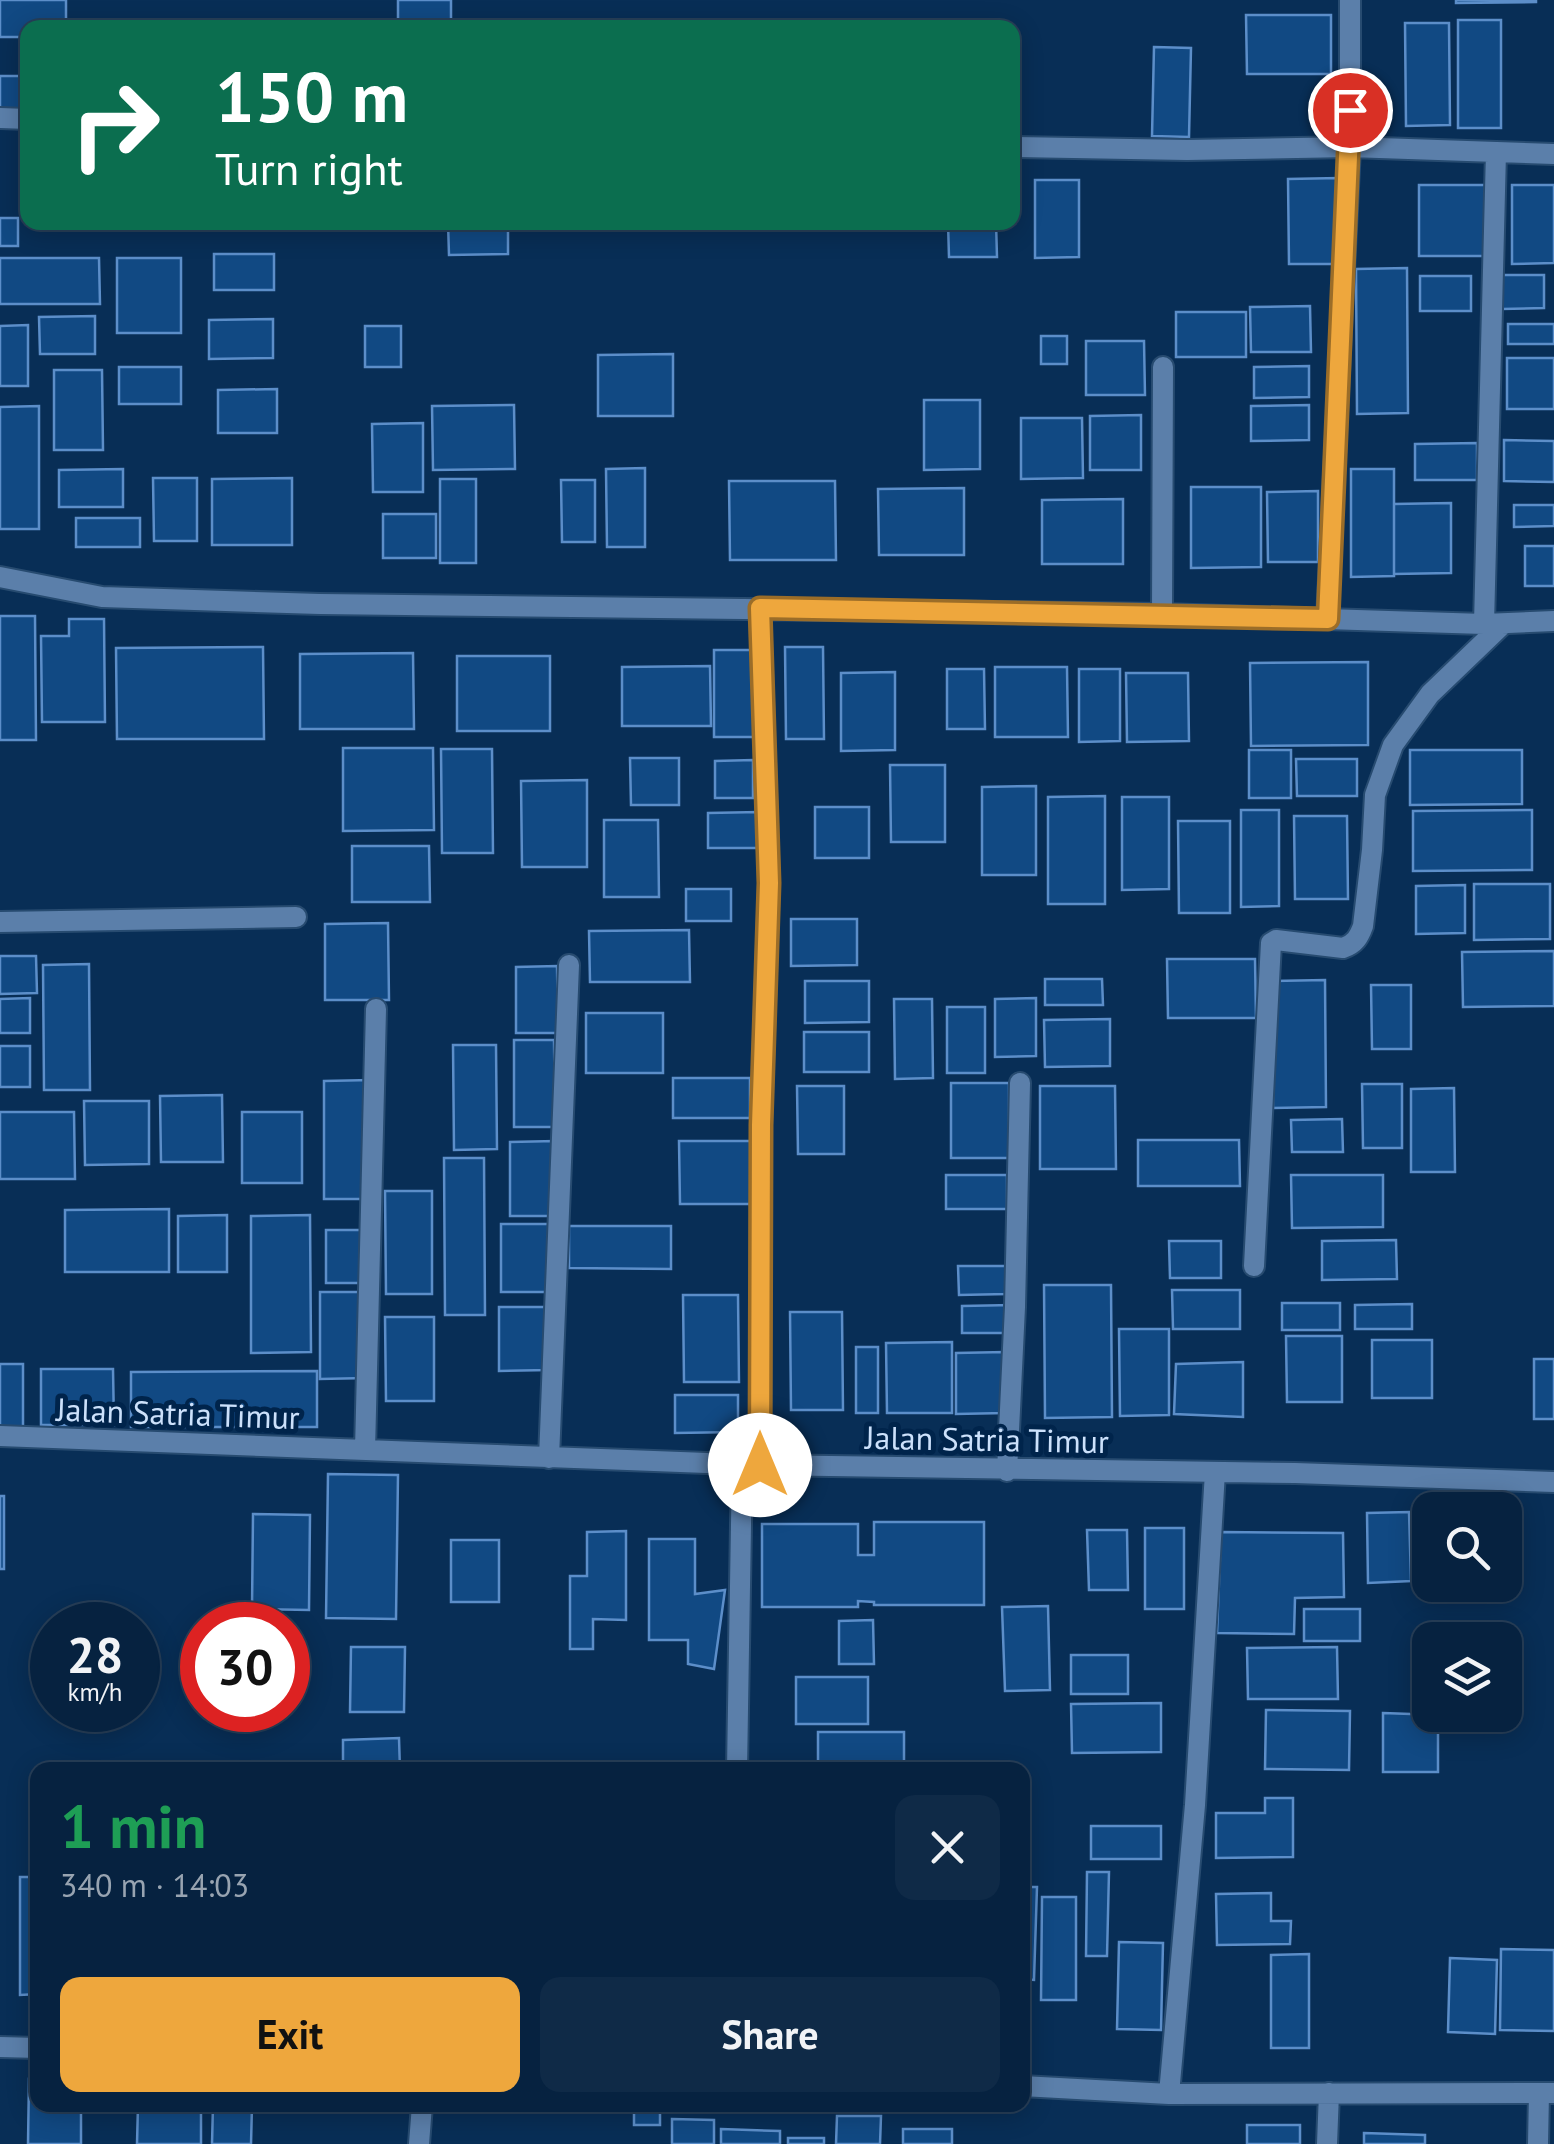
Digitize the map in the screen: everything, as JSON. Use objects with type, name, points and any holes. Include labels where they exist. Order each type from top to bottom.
[{"type":"street","points":[[1328,619],[1350,147],[1350,0]]},
{"type":"street","points":[[1020,147],[1350,147],[1554,154]]},
{"type":"street","points":[[1254,1266],[1271,942],[1343,948],[1359,936],[1372,850],[1375,795],[1393,745],[1430,694],[1493,624],[1496,152]]},
{"type":"street","points":[[1162,614],[1163,367]]},
{"type":"street","points":[[0,577],[102,597],[320,604],[1162,614],[1493,624],[1554,621]]},
{"type":"street","points":[[736,1762],[751,1464],[769,883],[760,608]]},
{"type":"street","points":[[0,922],[296,917]]},
{"type":"street","points":[[549,1458],[569,965]]},
{"type":"street","points":[[366,1450],[376,1009]]},
{"type":"street","points":[[1006,1470],[1015,1307],[1020,1083]]},
{"type":"street","name":"Jalan Satria Timur","points":[[0,1436],[751,1464],[1554,1482]]},
{"type":"street","points":[[1168,2094],[1195,1806],[1216,1472]]},
{"type":"street","points":[[0,2047],[30,2048]]},
{"type":"street","points":[[1030,2086],[1168,2094],[1546,2093],[1538,2144]]},
{"type":"street","points":[[1327,2144],[1329,2093]]},
{"type":"street","points":[[419,2144],[421,2112]]},
{"type":"building","points":[[0,0],[66,0],[66,20],[20,20],[20,37],[0,37]]},
{"type":"building","points":[[398,0],[451,0],[451,20],[398,20]]},
{"type":"building","points":[[1536,0],[1536,2],[1456,3]]},
{"type":"building","points":[[1246,15],[1331,15],[1331,74],[1247,74]]},
{"type":"building","points":[[1458,20],[1501,20],[1501,128],[1458,128]]},
{"type":"building","points":[[1405,23],[1449,23],[1450,125],[1406,126]]},
{"type":"building","points":[[1154,47],[1191,48],[1189,137],[1152,136]]},
{"type":"building","points":[[0,76],[20,76],[20,111],[0,111]]},
{"type":"building","points":[[1339,178],[1340,264],[1289,264],[1288,179]]},
{"type":"building","points":[[1035,180],[1079,180],[1079,257],[1035,258]]},
{"type":"building","points":[[1419,185],[1486,185],[1487,256],[1419,256]]},
{"type":"building","points":[[1512,185],[1554,185],[1554,263],[1512,264]]},
{"type":"building","points":[[0,218],[18,218],[18,246],[0,246]]},
{"type":"building","points":[[448,230],[508,230],[508,254],[449,255]]},
{"type":"building","points":[[948,230],[996,230],[997,257],[949,257]]},
{"type":"building","points":[[214,254],[274,254],[274,290],[214,290]]},
{"type":"building","points":[[0,258],[99,258],[100,304],[0,304]]},
{"type":"building","points":[[117,258],[181,258],[181,333],[117,333]]},
{"type":"building","points":[[1407,268],[1408,413],[1357,414],[1356,269]]},
{"type":"building","points":[[1502,275],[1544,275],[1544,308],[1502,309]]},
{"type":"building","points":[[1420,276],[1471,276],[1471,311],[1420,311]]},
{"type":"building","points":[[1310,306],[1311,352],[1251,352],[1250,307]]},
{"type":"building","points":[[1176,312],[1246,312],[1246,357],[1176,357]]},
{"type":"building","points":[[95,316],[95,354],[40,354],[39,317]]},
{"type":"building","points":[[273,319],[273,358],[209,359],[209,320]]},
{"type":"building","points":[[1508,324],[1554,324],[1554,344],[1508,344]]},
{"type":"building","points":[[28,325],[28,386],[0,386],[0,326]]},
{"type":"building","points":[[365,326],[401,326],[401,367],[365,367]]},
{"type":"building","points":[[1041,336],[1067,336],[1067,364],[1041,364]]},
{"type":"building","points":[[1086,341],[1144,341],[1145,395],[1086,395]]},
{"type":"building","points":[[673,354],[673,416],[598,416],[598,355]]},
{"type":"building","points":[[1507,358],[1554,358],[1554,409],[1507,409]]},
{"type":"building","points":[[1309,366],[1309,397],[1254,398],[1254,367]]},
{"type":"building","points":[[119,367],[181,367],[181,404],[119,404]]},
{"type":"building","points":[[54,370],[102,370],[103,450],[54,450]]},
{"type":"building","points":[[277,389],[277,433],[218,433],[218,390]]},
{"type":"building","points":[[924,400],[980,400],[980,469],[924,470]]},
{"type":"building","points":[[514,405],[515,469],[433,470],[432,406]]},
{"type":"building","points":[[1309,405],[1309,440],[1251,441],[1251,406]]},
{"type":"building","points":[[39,406],[39,529],[0,529],[0,407]]},
{"type":"building","points":[[1141,415],[1141,470],[1090,470],[1090,416]]},
{"type":"building","points":[[1021,418],[1082,418],[1083,478],[1021,479]]},
{"type":"building","points":[[423,423],[423,492],[373,492],[372,424]]},
{"type":"building","points":[[1504,440],[1554,441],[1554,482],[1504,481]]},
{"type":"building","points":[[1477,443],[1477,480],[1415,480],[1415,444]]},
{"type":"building","points":[[645,468],[645,547],[607,547],[606,469]]},
{"type":"building","points":[[123,469],[123,507],[59,507],[59,470]]},
{"type":"building","points":[[1351,469],[1394,469],[1394,576],[1351,577]]},
{"type":"building","points":[[153,478],[197,478],[197,541],[154,541]]},
{"type":"building","points":[[292,478],[292,545],[212,545],[212,479]]},
{"type":"building","points":[[440,479],[476,479],[476,563],[440,563]]},
{"type":"building","points":[[561,480],[595,480],[595,542],[562,542]]},
{"type":"building","points":[[729,481],[835,481],[836,560],[730,560]]},
{"type":"building","points":[[1191,487],[1261,487],[1261,567],[1191,568]]},
{"type":"building","points":[[964,488],[964,555],[879,555],[878,489]]},
{"type":"building","points":[[1318,491],[1318,562],[1268,562],[1267,492]]},
{"type":"building","points":[[1123,499],[1123,564],[1042,564],[1042,500]]},
{"type":"building","points":[[1451,503],[1451,573],[1394,574],[1394,504]]},
{"type":"building","points":[[1514,505],[1554,505],[1554,526],[1514,527]]},
{"type":"building","points":[[383,514],[436,514],[436,558],[383,558]]},
{"type":"building","points":[[76,518],[140,518],[140,547],[76,547]]},
{"type":"building","points":[[1525,546],[1554,546],[1554,586],[1525,586]]},
{"type":"building","points":[[0,616],[35,616],[36,740],[0,740]]},
{"type":"building","points":[[69,619],[104,619],[105,722],[42,722],[41,636],[69,636]]},
{"type":"building","points":[[263,647],[264,739],[117,739],[116,648]]},
{"type":"building","points":[[785,647],[823,647],[824,739],[786,739]]},
{"type":"building","points":[[714,650],[760,650],[760,737],[714,737]]},
{"type":"building","points":[[413,653],[414,729],[300,729],[300,654]]},
{"type":"building","points":[[457,656],[550,656],[550,731],[457,731]]},
{"type":"building","points":[[1368,662],[1368,745],[1251,746],[1250,663]]},
{"type":"building","points":[[710,666],[711,726],[622,726],[622,667]]},
{"type":"building","points":[[995,667],[1067,667],[1068,737],[995,737]]},
{"type":"building","points":[[947,669],[984,669],[985,729],[947,729]]},
{"type":"building","points":[[1079,669],[1120,669],[1120,741],[1079,742]]},
{"type":"building","points":[[895,672],[895,750],[841,751],[841,673]]},
{"type":"building","points":[[1126,673],[1188,673],[1189,741],[1127,742]]},
{"type":"building","points":[[343,748],[433,748],[434,830],[343,831]]},
{"type":"building","points":[[441,749],[492,749],[493,853],[442,853]]},
{"type":"building","points":[[1249,750],[1291,750],[1291,798],[1249,798]]},
{"type":"building","points":[[1410,750],[1522,750],[1522,804],[1410,805]]},
{"type":"building","points":[[630,758],[679,758],[679,805],[631,805]]},
{"type":"building","points":[[1296,759],[1357,759],[1357,796],[1297,796]]},
{"type":"building","points":[[753,760],[753,798],[715,798],[715,761]]},
{"type":"building","points":[[890,765],[945,765],[945,842],[891,842]]},
{"type":"building","points":[[587,780],[587,867],[522,867],[521,781]]},
{"type":"building","points":[[1036,786],[1036,875],[982,875],[982,787]]},
{"type":"building","points":[[1105,796],[1105,904],[1048,904],[1048,797]]},
{"type":"building","points":[[1122,797],[1169,797],[1169,889],[1122,890]]},
{"type":"building","points":[[815,807],[869,807],[869,858],[815,858]]},
{"type":"building","points":[[1241,810],[1279,810],[1279,906],[1241,907]]},
{"type":"building","points":[[1532,810],[1532,870],[1413,871],[1413,811]]},
{"type":"building","points":[[759,812],[759,848],[708,848],[708,813]]},
{"type":"building","points":[[1294,816],[1347,816],[1348,899],[1295,899]]},
{"type":"building","points":[[604,820],[658,820],[659,897],[604,897]]},
{"type":"building","points":[[1178,821],[1230,821],[1230,913],[1179,913]]},
{"type":"building","points":[[352,846],[429,846],[430,902],[352,902]]},
{"type":"building","points":[[1474,884],[1550,884],[1550,939],[1474,940]]},
{"type":"building","points":[[1465,885],[1465,933],[1416,934],[1416,886]]},
{"type":"building","points":[[686,889],[731,889],[731,921],[686,921]]},
{"type":"building","points":[[791,919],[857,919],[857,965],[791,966]]},
{"type":"building","points":[[388,923],[389,1000],[325,1000],[325,924]]},
{"type":"building","points":[[689,930],[690,982],[590,982],[589,931]]},
{"type":"building","points":[[1554,951],[1554,1006],[1463,1007],[1462,952]]},
{"type":"building","points":[[0,956],[36,956],[37,993],[0,994]]},
{"type":"building","points":[[1167,959],[1255,959],[1256,1018],[1168,1018]]},
{"type":"building","points":[[89,964],[90,1090],[44,1090],[43,965]]},
{"type":"building","points":[[557,966],[558,1033],[516,1033],[516,967]]},
{"type":"building","points":[[1045,979],[1102,979],[1103,1005],[1045,1005]]},
{"type":"building","points":[[1325,980],[1326,1107],[1273,1108],[1273,981]]},
{"type":"building","points":[[805,981],[869,981],[869,1022],[805,1023]]},
{"type":"building","points":[[1371,985],[1411,985],[1411,1049],[1372,1049]]},
{"type":"building","points":[[30,998],[30,1033],[0,1033],[0,999]]},
{"type":"building","points":[[1036,998],[1036,1056],[995,1057],[995,999]]},
{"type":"building","points":[[894,999],[932,999],[933,1078],[895,1079]]},
{"type":"building","points":[[947,1007],[985,1007],[985,1073],[947,1073]]},
{"type":"building","points":[[586,1013],[663,1013],[663,1073],[586,1073]]},
{"type":"building","points":[[1110,1019],[1110,1066],[1045,1067],[1044,1020]]},
{"type":"building","points":[[804,1032],[869,1032],[869,1072],[804,1072]]},
{"type":"building","points":[[514,1040],[554,1040],[555,1127],[514,1127]]},
{"type":"building","points":[[453,1045],[496,1045],[497,1149],[454,1150]]},
{"type":"building","points":[[0,1046],[30,1046],[30,1087],[0,1087]]},
{"type":"building","points":[[673,1078],[750,1078],[750,1118],[673,1118]]},
{"type":"building","points":[[371,1080],[372,1199],[324,1199],[324,1081]]},
{"type":"building","points":[[951,1083],[1009,1083],[1009,1158],[951,1158]]},
{"type":"building","points":[[1362,1084],[1402,1084],[1402,1148],[1363,1148]]},
{"type":"building","points":[[797,1086],[844,1086],[844,1154],[798,1154]]},
{"type":"building","points":[[1040,1086],[1115,1086],[1116,1169],[1040,1169]]},
{"type":"building","points":[[1454,1088],[1455,1172],[1411,1172],[1411,1089]]},
{"type":"building","points":[[222,1095],[223,1162],[161,1162],[160,1096]]},
{"type":"building","points":[[84,1101],[149,1101],[149,1164],[85,1165]]},
{"type":"building","points":[[0,1112],[74,1112],[75,1179],[0,1179]]},
{"type":"building","points":[[242,1112],[302,1112],[302,1183],[242,1183]]},
{"type":"building","points":[[1342,1119],[1343,1152],[1292,1152],[1291,1120]]},
{"type":"building","points":[[1138,1140],[1239,1140],[1240,1186],[1138,1186]]},
{"type":"building","points":[[555,1141],[555,1216],[510,1216],[510,1142]]},
{"type":"building","points":[[679,1141],[751,1141],[751,1204],[680,1204]]},
{"type":"building","points":[[444,1158],[484,1158],[485,1315],[445,1315]]},
{"type":"building","points":[[946,1175],[1007,1175],[1007,1209],[946,1209]]},
{"type":"building","points":[[1291,1175],[1383,1175],[1383,1227],[1292,1228]]},
{"type":"building","points":[[385,1191],[432,1191],[432,1294],[386,1294]]},
{"type":"building","points":[[169,1209],[169,1272],[65,1272],[65,1210]]},
{"type":"building","points":[[227,1215],[227,1272],[178,1272],[178,1216]]},
{"type":"building","points":[[310,1215],[311,1352],[251,1353],[251,1216]]},
{"type":"building","points":[[501,1224],[550,1224],[550,1292],[501,1292]]},
{"type":"building","points":[[569,1226],[671,1226],[671,1269],[569,1268]]},
{"type":"building","points":[[326,1230],[363,1230],[364,1283],[326,1283]]},
{"type":"building","points":[[1396,1240],[1397,1279],[1322,1280],[1322,1241]]},
{"type":"building","points":[[1169,1241],[1221,1241],[1221,1278],[1170,1278]]},
{"type":"building","points":[[958,1266],[1007,1266],[1007,1294],[959,1295]]},
{"type":"building","points":[[1044,1285],[1111,1285],[1112,1417],[1045,1418]]},
{"type":"building","points":[[1172,1290],[1240,1290],[1240,1329],[1173,1329]]},
{"type":"building","points":[[320,1292],[366,1292],[367,1378],[320,1379]]},
{"type":"building","points":[[683,1295],[738,1295],[739,1382],[684,1382]]},
{"type":"building","points":[[1282,1303],[1340,1303],[1340,1330],[1282,1330]]},
{"type":"building","points":[[1412,1304],[1412,1329],[1355,1329],[1355,1305]]},
{"type":"building","points":[[1012,1305],[1012,1333],[962,1333],[962,1306]]},
{"type":"building","points":[[499,1307],[548,1307],[548,1370],[499,1371]]},
{"type":"building","points":[[790,1312],[842,1312],[843,1410],[791,1410]]},
{"type":"building","points":[[385,1317],[434,1317],[434,1401],[386,1401]]},
{"type":"building","points":[[1119,1329],[1169,1329],[1169,1415],[1120,1416]]},
{"type":"building","points":[[1286,1336],[1342,1336],[1342,1402],[1287,1402]]},
{"type":"building","points":[[1372,1340],[1432,1340],[1432,1398],[1372,1398]]},
{"type":"building","points":[[952,1342],[952,1413],[887,1413],[886,1343]]},
{"type":"building","points":[[856,1347],[878,1347],[878,1413],[856,1413]]},
{"type":"building","points":[[1005,1352],[1005,1413],[956,1414],[956,1353]]},
{"type":"building","points":[[1534,1359],[1554,1359],[1554,1419],[1534,1419]]},
{"type":"building","points":[[1243,1362],[1243,1417],[1174,1414],[1176,1364]]},
{"type":"building","points":[[0,1364],[23,1364],[23,1430],[0,1431]]},
{"type":"building","points":[[41,1369],[113,1369],[114,1425],[41,1425]]},
{"type":"building","points":[[317,1371],[317,1427],[131,1427],[131,1372]]},
{"type":"building","points":[[675,1395],[738,1395],[738,1432],[675,1433]]},
{"type":"building","points":[[328,1474],[398,1475],[396,1619],[326,1618]]},
{"type":"building","points":[[0,1496],[4,1496],[4,1569],[0,1569]]},
{"type":"building","points":[[1409,1512],[1411,1581],[1368,1583],[1367,1513]]},
{"type":"building","points":[[253,1514],[310,1515],[309,1602],[252,1602]]},
{"type":"building","points":[[874,1522],[984,1522],[984,1605],[874,1605],[858,1601],[858,1607],[762,1607],[762,1524],[858,1524],[858,1555],[874,1555]]},
{"type":"building","points":[[1145,1528],[1184,1528],[1184,1609],[1145,1609]]},
{"type":"building","points":[[1087,1530],[1127,1530],[1128,1590],[1089,1590]]},
{"type":"building","points":[[626,1531],[626,1620],[593,1619],[593,1649],[570,1649],[570,1576],[587,1576],[587,1532]]},
{"type":"building","points":[[1221,1532],[1343,1533],[1344,1597],[1295,1598],[1294,1634],[1217,1633]]},
{"type":"building","points":[[649,1539],[695,1539],[695,1594],[725,1590],[714,1669],[688,1664],[688,1640],[649,1640]]},
{"type":"building","points":[[451,1540],[499,1540],[499,1602],[451,1602]]},
{"type":"building","points":[[1048,1606],[1050,1690],[1005,1691],[1002,1607]]},
{"type":"building","points":[[1304,1609],[1360,1609],[1360,1641],[1304,1641]]},
{"type":"building","points":[[873,1620],[874,1664],[839,1664],[839,1621]]},
{"type":"building","points":[[351,1647],[405,1647],[404,1712],[350,1712]]},
{"type":"building","points":[[1337,1647],[1338,1699],[1248,1699],[1247,1648]]},
{"type":"building","points":[[1071,1655],[1128,1655],[1128,1694],[1071,1694]]},
{"type":"building","points":[[796,1677],[868,1677],[868,1724],[796,1724]]},
{"type":"building","points":[[1161,1703],[1161,1752],[1072,1753],[1071,1704]]},
{"type":"building","points":[[1266,1710],[1350,1711],[1349,1770],[1265,1769]]},
{"type":"building","points":[[1383,1713],[1412,1714],[1412,1732],[1438,1732],[1438,1772],[1383,1772]]},
{"type":"building","points":[[818,1732],[904,1732],[904,1762],[818,1762]]},
{"type":"building","points":[[399,1738],[400,1762],[343,1762],[343,1740]]},
{"type":"building","points":[[1265,1798],[1293,1798],[1293,1857],[1216,1858],[1216,1813],[1265,1813]]},
{"type":"building","points":[[1091,1826],[1161,1826],[1161,1859],[1091,1859]]},
{"type":"building","points":[[1087,1872],[1109,1872],[1107,1956],[1086,1956]]},
{"type":"building","points":[[20,1877],[30,1877],[30,1994],[20,1995]]},
{"type":"building","points":[[1030,1887],[1037,1887],[1034,1980],[1030,1980]]},
{"type":"building","points":[[1271,1893],[1271,1921],[1291,1921],[1290,1944],[1217,1945],[1216,1894]]},
{"type":"building","points":[[1042,1897],[1076,1897],[1076,2000],[1041,2000]]},
{"type":"building","points":[[1119,1942],[1163,1943],[1161,2030],[1117,2029]]},
{"type":"building","points":[[1501,1949],[1554,1950],[1554,2031],[1500,2030]]},
{"type":"building","points":[[1309,1954],[1309,2048],[1271,2048],[1271,1955]]},
{"type":"building","points":[[1450,1958],[1497,1960],[1495,2034],[1448,2032]]},
{"type":"building","points":[[29,2079],[30,2112],[81,2112],[81,2144],[28,2144]]},
{"type":"building","points":[[138,2112],[201,2112],[201,2144],[137,2144]]},
{"type":"building","points":[[213,2112],[252,2112],[251,2144],[212,2144]]},
{"type":"building","points":[[634,2112],[660,2112],[660,2125],[634,2125]]},
{"type":"building","points":[[837,2116],[881,2116],[880,2144],[836,2144]]},
{"type":"building","points":[[672,2119],[714,2120],[714,2144],[672,2144]]},
{"type":"building","points":[[1247,2125],[1300,2125],[1300,2144],[1247,2144]]},
{"type":"building","points":[[721,2129],[780,2131],[780,2144],[721,2144]]},
{"type":"building","points":[[903,2129],[952,2129],[952,2144],[903,2144]]},
{"type":"building","points":[[1364,2133],[1425,2135],[1425,2144],[1364,2144]]},
{"type":"building","points":[[788,2138],[824,2138],[824,2144],[788,2144]]},
{"type":"route","points":[[760,1465],[761,1125],[769,883],[760,608],[1328,619],[1350,110]]}]
